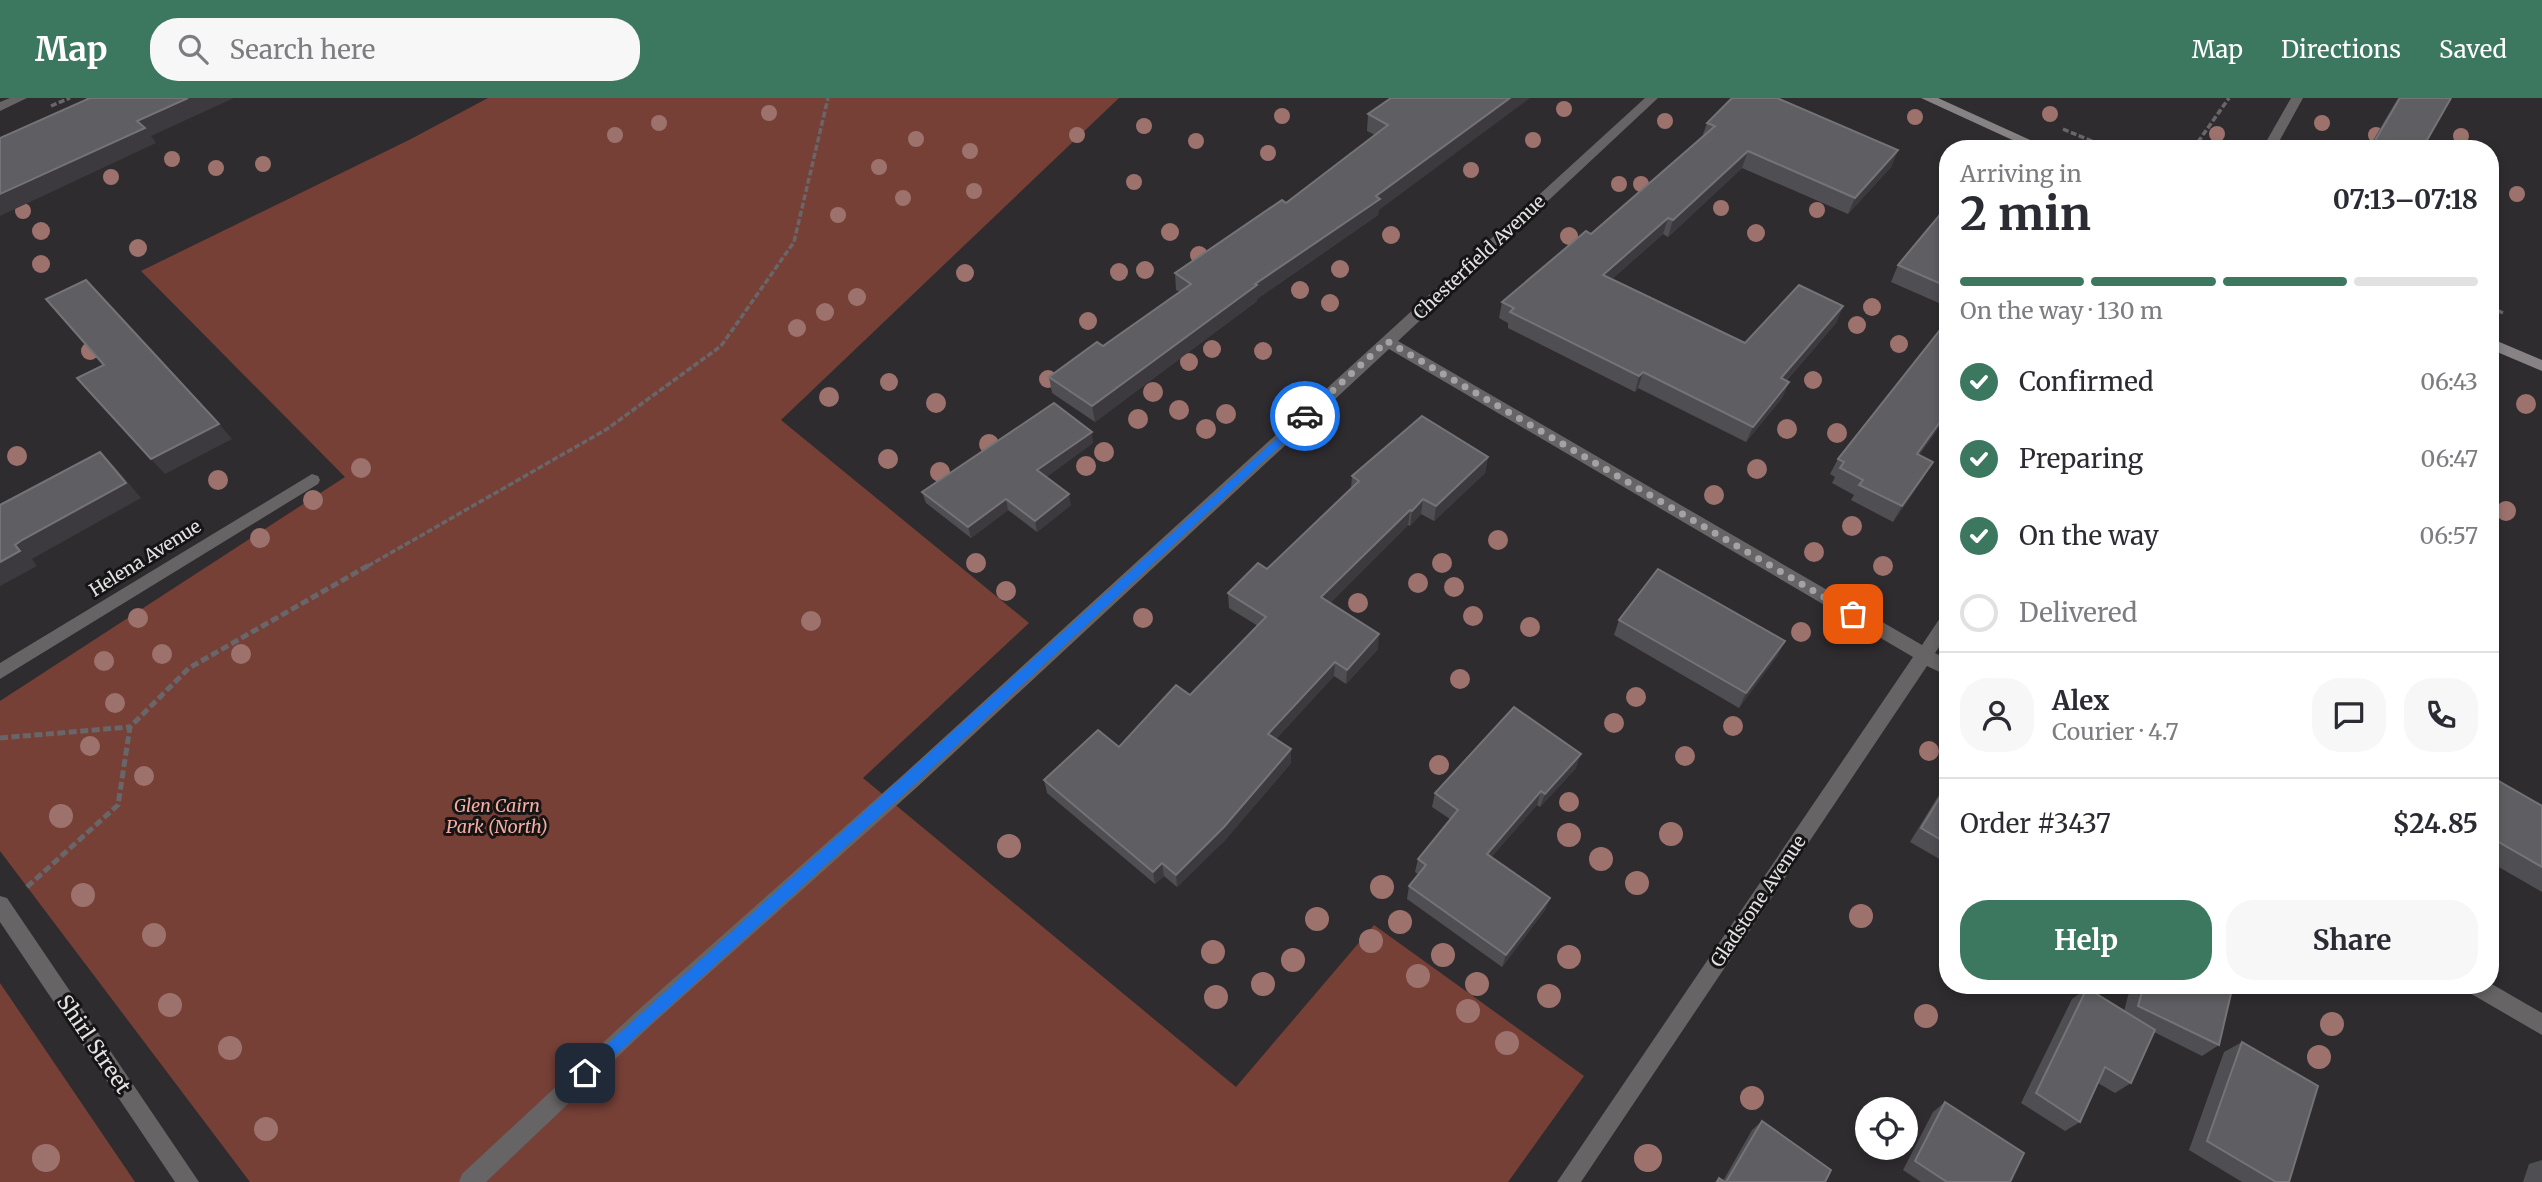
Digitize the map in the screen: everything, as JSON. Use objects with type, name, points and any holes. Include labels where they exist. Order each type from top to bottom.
[{"type":"street","points":[[0,107],[21,98]]},
{"type":"street","name":"Chesterfield Avenue","points":[[470,1182],[643,1019],[919,773],[1652,98]]},
{"type":"street","points":[[1927,98],[2023,140]]},
{"type":"street","points":[[2273,140],[2297,98]]},
{"type":"street","points":[[1387,341],[1939,664]]},
{"type":"street","points":[[2499,347],[2542,366]]},
{"type":"street","name":"Helena Avenue","points":[[0,672],[312,480]]},
{"type":"street","name":"Gladstone Avenue","points":[[1568,1182],[1939,633]]},
{"type":"street","name":"Shirl Street","points":[[1,907],[188,1182]]},
{"type":"street","points":[[2490,994],[2542,1025]]},
{"type":"path","points":[[1,907],[118,805],[130,727],[190,668],[607,429],[721,346],[794,242],[828,98]]},
{"type":"path","points":[[2199,140],[2229,98]]},
{"type":"path","points":[[0,738],[130,727]]},
{"type":"green space","name":"Glen Cairn Park (North)","points":[[488,98],[1119,98],[781,420],[1029,623],[863,778],[1236,1087],[1374,925],[1584,1076],[1508,1182],[250,1182],[0,851],[0,701],[345,477],[141,271],[409,140]]},
{"type":"green space","points":[[0,983],[135,1182],[0,1182]]},
{"type":"building","points":[[87,98],[188,98],[137,121],[145,128],[0,194],[0,138]]},
{"type":"building","points":[[1391,98],[1510,98],[1376,196],[1380,199],[1255,284],[1257,285],[1092,406],[1049,377],[1097,342],[1103,346],[1191,284],[1175,273],[1282,200],[1286,203],[1388,125],[1368,114]]},
{"type":"building","points":[[1732,98],[1777,98],[1898,150],[1855,198],[1748,151],[1673,220],[1668,218],[1603,275],[1745,343],[1799,285],[1843,306],[1781,378],[1789,382],[1753,427],[1643,372],[1639,376],[1510,312],[1514,308],[1502,302],[1586,231],[1591,234],[1715,126],[1707,123]]},
{"type":"building","points":[[2400,98],[2451,98],[2427,140],[2375,140]]},
{"type":"building","points":[[1939,216],[1939,283],[1898,265]]},
{"type":"building","points":[[86,280],[219,424],[151,459],[77,378],[104,365],[46,299]]},
{"type":"building","points":[[1939,331],[1939,423],[1917,454],[1933,462],[1902,506],[1859,485],[1863,480],[1840,468],[1844,462],[1838,459]]},
{"type":"building","points":[[1054,403],[1092,432],[1037,470],[1069,494],[1035,521],[1006,499],[968,527],[922,492]]},
{"type":"building","points":[[1422,416],[1488,457],[1436,506],[1423,499],[1321,597],[1379,634],[1347,670],[1335,662],[1268,734],[1291,749],[1224,827],[1176,875],[1162,863],[1153,872],[1044,780],[1098,730],[1119,747],[1176,685],[1190,695],[1266,617],[1228,593],[1258,563],[1267,569],[1359,481],[1352,476]]},
{"type":"building","points":[[100,452],[126,483],[22,540],[15,545],[20,551],[0,562],[0,505]]},
{"type":"building","points":[[1658,569],[1785,641],[1746,693],[1619,620]]},
{"type":"building","points":[[1514,707],[1581,754],[1545,794],[1541,791],[1487,854],[1550,898],[1506,955],[1409,886],[1426,865],[1418,859],[1458,810],[1435,793]]},
{"type":"building","points":[[2499,781],[2542,806],[2542,867],[2499,842]]},
{"type":"building","points":[[1939,799],[1939,839],[1921,828]]},
{"type":"building","points":[[2084,994],[2097,994],[2155,1030],[2131,1083],[2105,1067],[2080,1122],[2036,1093]]},
{"type":"building","points":[[2141,994],[2231,994],[2219,1045],[2138,1006]]},
{"type":"building","points":[[2242,1042],[2318,1086],[2289,1182],[2276,1182],[2207,1141]]},
{"type":"building","points":[[1945,1102],[2024,1153],[2010,1182],[1947,1182],[1915,1161],[1918,1160]]},
{"type":"building","points":[[1762,1121],[1831,1170],[1825,1182],[1726,1182]]},
{"type":"way so far","points":[[1305,416],[1387,341],[1853,614]]},
{"type":"route","points":[[585,1073],[909,782],[1305,416]]}]
